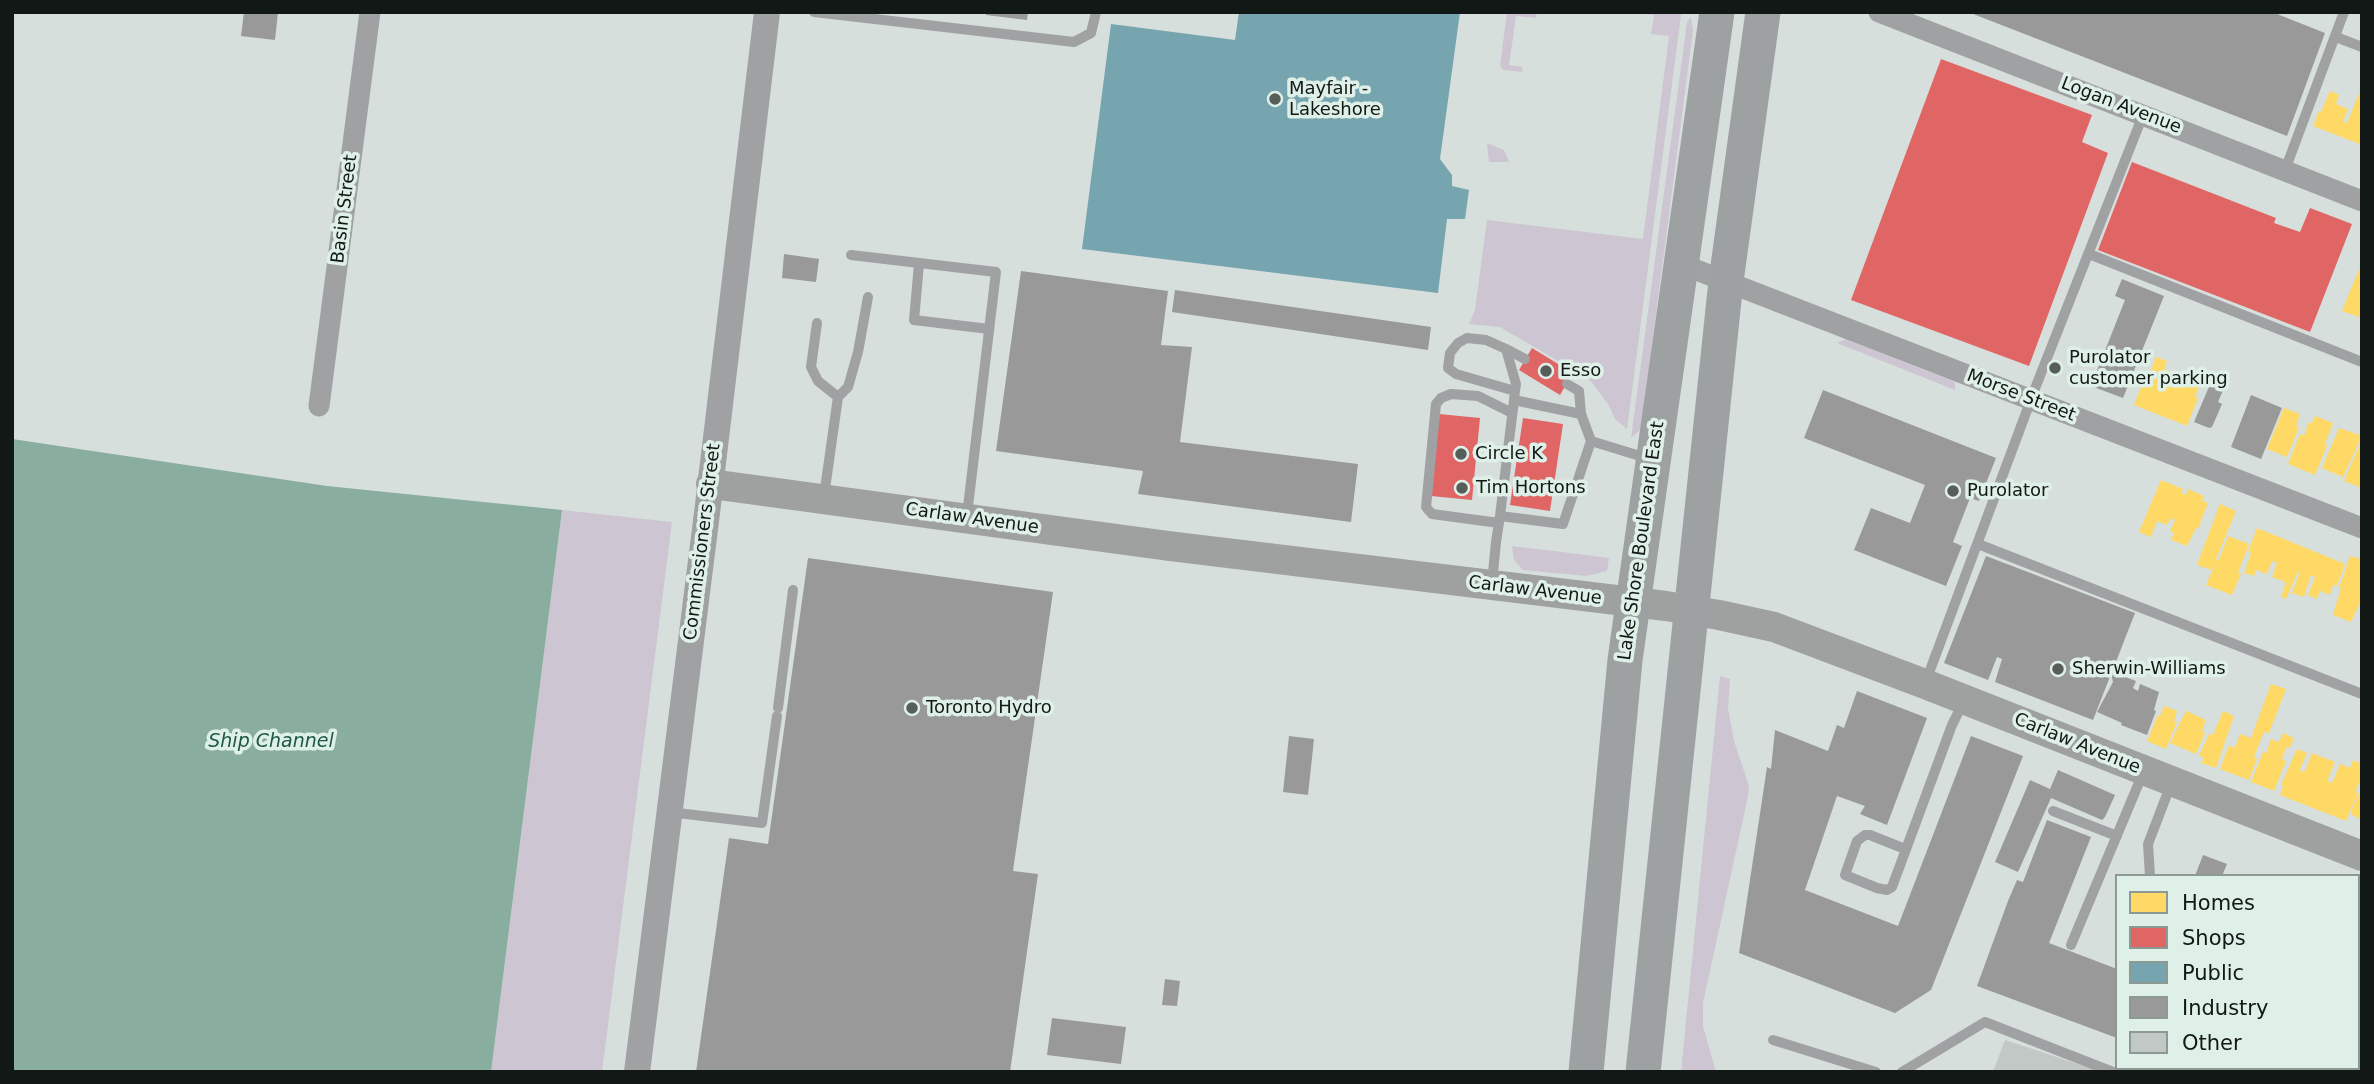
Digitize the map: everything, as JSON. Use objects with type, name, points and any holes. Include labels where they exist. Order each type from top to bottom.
[{"type":"highway","name":"Lake Shore Boulevard East","points":[[1586,1072],[1632,603],[1717,12]]},
{"type":"highway","points":[[1643,1072],[1726,281],[1763,12]]},
{"type":"main road","name":"Carlaw Avenue","points":[[710,484],[1178,547],[1692,610],[1773,627],[2362,856]]},
{"type":"street","name":"Basin Street","points":[[319,406],[370,12]]},
{"type":"street","name":"Commissioners Street","points":[[637,1072],[767,12]]},
{"type":"street","name":"Logan Avenue","points":[[1879,12],[2362,201]]},
{"type":"street","name":"Morse Street","points":[[1681,264],[2362,528]]},
{"type":"lane","points":[[814,12],[1074,43],[1091,33],[1096,12]]},
{"type":"lane","points":[[2285,170],[2344,12]]},
{"type":"lane","points":[[2336,37],[2362,47]]},
{"type":"lane","points":[[1925,684],[2031,399],[2143,115]]},
{"type":"lane","points":[[2089,254],[2362,362]]},
{"type":"lane","points":[[850,255],[996,272],[966,518]]},
{"type":"lane","points":[[919,264],[914,320],[989,329]]},
{"type":"lane","points":[[823,499],[838,397],[848,387],[869,297]]},
{"type":"lane","points":[[817,323],[811,367],[818,382],[838,397]]},
{"type":"lane","points":[[1525,359],[1486,340],[1467,338],[1458,343],[1450,354],[1448,368],[1456,374],[1581,414]]},
{"type":"lane","points":[[1491,586],[1515,392],[1506,349]]},
{"type":"lane","points":[[1512,414],[1478,396],[1451,394],[1441,398],[1436,404],[1426,507],[1432,514],[1563,524],[1591,441],[1581,414],[1580,391],[1567,384]]},
{"type":"lane","points":[[1591,441],[1652,460]]},
{"type":"lane","points":[[1978,544],[2362,694]]},
{"type":"lane","points":[[669,812],[766,823],[793,590]]},
{"type":"lane","points":[[1905,849],[1865,835],[1857,841],[1845,875],[1887,890],[1892,887],[1952,726],[1965,700]]},
{"type":"lane","points":[[2071,945],[2144,771]]},
{"type":"lane","points":[[2150,874],[2148,844],[2172,781]]},
{"type":"lane","points":[[2053,811],[2117,836]]},
{"type":"lane","points":[[1902,1072],[1985,1022],[2113,1072]]},
{"type":"lane","points":[[1773,1040],[1876,1072]]},
{"type":"shaded area","points":[[1507,12],[1537,12],[1536,18],[1516,16],[1509,65],[1522,67],[1523,72],[1503,70],[1500,66]]},
{"type":"shaded area","points":[[1631,12],[1680,12],[1681,15],[1627,429],[1615,419],[1608,404],[1589,379],[1500,327],[1469,324],[1475,310],[1487,220],[1643,239],[1669,36],[1651,34],[1654,15]]},
{"type":"shaded area","points":[[1691,17],[1693,31],[1641,429],[1631,438],[1687,22]]},
{"type":"shaded area","points":[[1487,143],[1504,150],[1509,162],[1489,162]]},
{"type":"shaded area","points":[[1846,339],[1955,382],[1955,390],[1837,343]]},
{"type":"shaded area","points":[[562,510],[672,522],[602,1072],[491,1072]]},
{"type":"shaded area","points":[[1512,546],[1609,558],[1607,571],[1586,576],[1523,570],[1514,560]]},
{"type":"shaded area","points":[[1720,676],[1730,679],[1728,708],[1734,741],[1749,786],[1703,1003],[1703,1026],[1716,1072],[1681,1072]]},
{"type":"water","name":"Ship Channel","points":[[12,439],[327,486],[562,510],[491,1072],[12,1072]]},
{"type":"building: Homes","points":[[2330,91],[2339,95],[2336,104],[2348,109],[2343,122],[2347,123],[2360,91],[2362,92],[2362,145],[2313,126]]},
{"type":"building: Homes","points":[[2362,262],[2362,318],[2342,311]]},
{"type":"building: Homes","points":[[2156,357],[2167,361],[2164,369],[2176,374],[2170,387],[2174,388],[2179,376],[2188,379],[2190,374],[2202,379],[2187,426],[2134,405]]},
{"type":"building: Homes","points":[[2284,408],[2300,414],[2296,426],[2299,427],[2287,457],[2267,449]]},
{"type":"building: Homes","points":[[2315,416],[2333,423],[2315,475],[2288,464],[2300,434],[2304,436],[2309,422],[2312,423]]},
{"type":"building: Homes","points":[[2339,428],[2360,435],[2361,438],[2343,477],[2322,468]]},
{"type":"building: Homes","points":[[2362,440],[2362,488],[2344,481]]},
{"type":"building: Homes","points":[[2161,480],[2183,489],[2181,493],[2186,495],[2188,489],[2204,496],[2202,501],[2208,503],[2198,529],[2196,528],[2187,546],[2171,540],[2174,533],[2170,531],[2175,520],[2171,518],[2167,525],[2157,521],[2151,537],[2139,532]]},
{"type":"building: Homes","points":[[2220,504],[2236,511],[2216,559],[2219,560],[2228,536],[2249,544],[2232,595],[2206,585],[2216,561],[2211,570],[2197,565]]},
{"type":"building: Homes","points":[[2257,528],[2345,564],[2337,586],[2333,585],[2330,595],[2320,591],[2317,599],[2308,595],[2315,577],[2311,575],[2304,597],[2292,593],[2298,572],[2286,599],[2281,597],[2286,582],[2272,577],[2277,563],[2272,561],[2267,574],[2256,570],[2254,576],[2244,573]]},
{"type":"building: Homes","points":[[2350,556],[2362,559],[2362,598],[2351,622],[2333,615]]},
{"type":"building: Homes","points":[[2271,684],[2286,689],[2269,733],[2264,732],[2249,780],[2220,769],[2229,745],[2235,748],[2240,734],[2251,738]]},
{"type":"building: Homes","points":[[2164,706],[2177,711],[2174,721],[2177,722],[2166,749],[2147,741]]},
{"type":"building: Homes","points":[[2186,711],[2206,720],[2202,731],[2205,733],[2196,754],[2170,743]]},
{"type":"building: Homes","points":[[2223,711],[2234,716],[2216,768],[2201,763],[2204,758],[2199,756],[2209,734],[2213,735]]},
{"type":"building: Homes","points":[[2283,733],[2294,738],[2290,748],[2287,746],[2282,759],[2286,761],[2274,791],[2251,782],[2271,739],[2279,742]]},
{"type":"building: Homes","points":[[2297,749],[2307,753],[2300,769],[2302,772],[2305,771],[2312,753],[2335,762],[2329,783],[2333,781],[2340,764],[2350,768],[2353,760],[2362,764],[2357,794],[2346,821],[2280,795],[2281,785]]},
{"type":"building: Homes","points":[[2362,793],[2362,820],[2352,815],[2351,811],[2358,794]]},
{"type":"building: Shops","points":[[1941,59],[2092,115],[2082,142],[2108,153],[2029,366],[1851,300]]},
{"type":"building: Shops","points":[[2132,162],[2276,218],[2274,223],[2300,232],[2310,208],[2352,224],[2310,332],[2098,250]]},
{"type":"building: Shops","name":"Esso","points":[[1532,348],[1573,373],[1560,395],[1519,370]]},
{"type":"building: Shops","points":[[1439,414],[1480,418],[1472,500],[1431,496]]},
{"type":"building: Shops","points":[[1523,418],[1563,424],[1550,511],[1510,505]]},
{"type":"building: Public","name":"Mayfair - Lakeshore","points":[[1239,12],[1460,12],[1440,159],[1452,175],[1452,186],[1469,190],[1465,219],[1447,219],[1438,293],[1082,249],[1111,24],[1235,40]]},
{"type":"building: Industry","points":[[244,12],[278,12],[275,40],[241,36]]},
{"type":"building: Industry","points":[[986,12],[1028,12],[1027,20],[986,15]]},
{"type":"building: Industry","points":[[1968,12],[2272,12],[2325,33],[2287,136]]},
{"type":"building: Industry","points":[[784,254],[819,259],[816,282],[782,278]]},
{"type":"building: Industry","points":[[1021,271],[1168,291],[1161,345],[1192,347],[1180,442],[1358,464],[1351,522],[1138,494],[1143,471],[996,451]]},
{"type":"building: Industry","points":[[2122,279],[2164,296],[2123,398],[2091,386],[2125,300],[2115,296]]},
{"type":"building: Industry","points":[[1175,290],[1431,327],[1428,350],[1172,312]]},
{"type":"building: Industry","points":[[2214,375],[2224,380],[2221,387],[2224,388],[2218,402],[2222,404],[2212,427],[2209,428],[2194,422]]},
{"type":"building: Industry","name":"Purolator","points":[[1823,390],[1996,458],[1979,501],[1970,498],[1953,542],[1962,546],[1946,586],[1854,550],[1871,508],[1910,523],[1925,485],[1804,438]]},
{"type":"building: Industry","points":[[2251,395],[2282,408],[2261,459],[2231,447]]},
{"type":"building: Industry","points":[[1986,556],[2135,613],[2112,672],[2136,681],[2133,688],[2138,691],[2140,684],[2159,692],[2154,710],[2156,711],[2147,735],[2097,712],[2113,682],[2111,674],[2093,720],[1995,682],[2002,659],[1997,657],[1988,680],[1944,663]]},
{"type":"building: Industry","name":"Toronto Hydro","points":[[808,558],[1053,592],[1013,871],[1038,874],[1010,1072],[696,1072],[729,838],[768,844]]},
{"type":"building: Industry","points":[[1857,691],[1927,718],[1887,825],[1860,814],[1865,806],[1837,796],[1805,890],[1898,926],[1971,736],[2023,756],[1931,990],[1895,1013],[1739,953],[1767,767],[1771,769],[1775,730],[1828,751],[1837,725],[1844,728]]},
{"type":"building: Industry","points":[[1289,736],[1314,739],[1308,795],[1283,792]]},
{"type":"building: Industry","points":[[2058,770],[2115,795],[2105,817],[2102,820],[2051,798],[2018,872],[1995,862],[2030,780],[2050,789]]},
{"type":"building: Industry","points":[[2047,820],[2091,837],[2049,943],[2115,968],[2115,1037],[1977,986],[2017,880],[2023,882]]},
{"type":"building: Industry","points":[[2203,855],[2227,864],[2223,874],[2196,874]]},
{"type":"building: Industry","points":[[1165,979],[1180,981],[1177,1006],[1162,1005]]},
{"type":"building: Industry","points":[[1052,1018],[1126,1027],[1121,1064],[1047,1055]]},
{"type":"building: Other","points":[[2360,886],[2362,887],[2362,1012],[2360,1011]]},
{"type":"building: Other","points":[[2005,1040],[2099,1071],[2099,1072],[1993,1072]]},
{"type":"place","name":"Mayfair - Lakeshore","points":[[1275,99]]},
{"type":"place","name":"Purolator customer parking","points":[[2055,368]]},
{"type":"place","name":"Esso","points":[[1546,371]]},
{"type":"place","name":"Circle K","points":[[1461,454]]},
{"type":"place","name":"Tim Hortons","points":[[1462,488]]},
{"type":"place","name":"Purolator","points":[[1953,491]]},
{"type":"place","name":"Sherwin-Williams","points":[[2058,669]]},
{"type":"place","name":"Toronto Hydro","points":[[912,708]]}]
